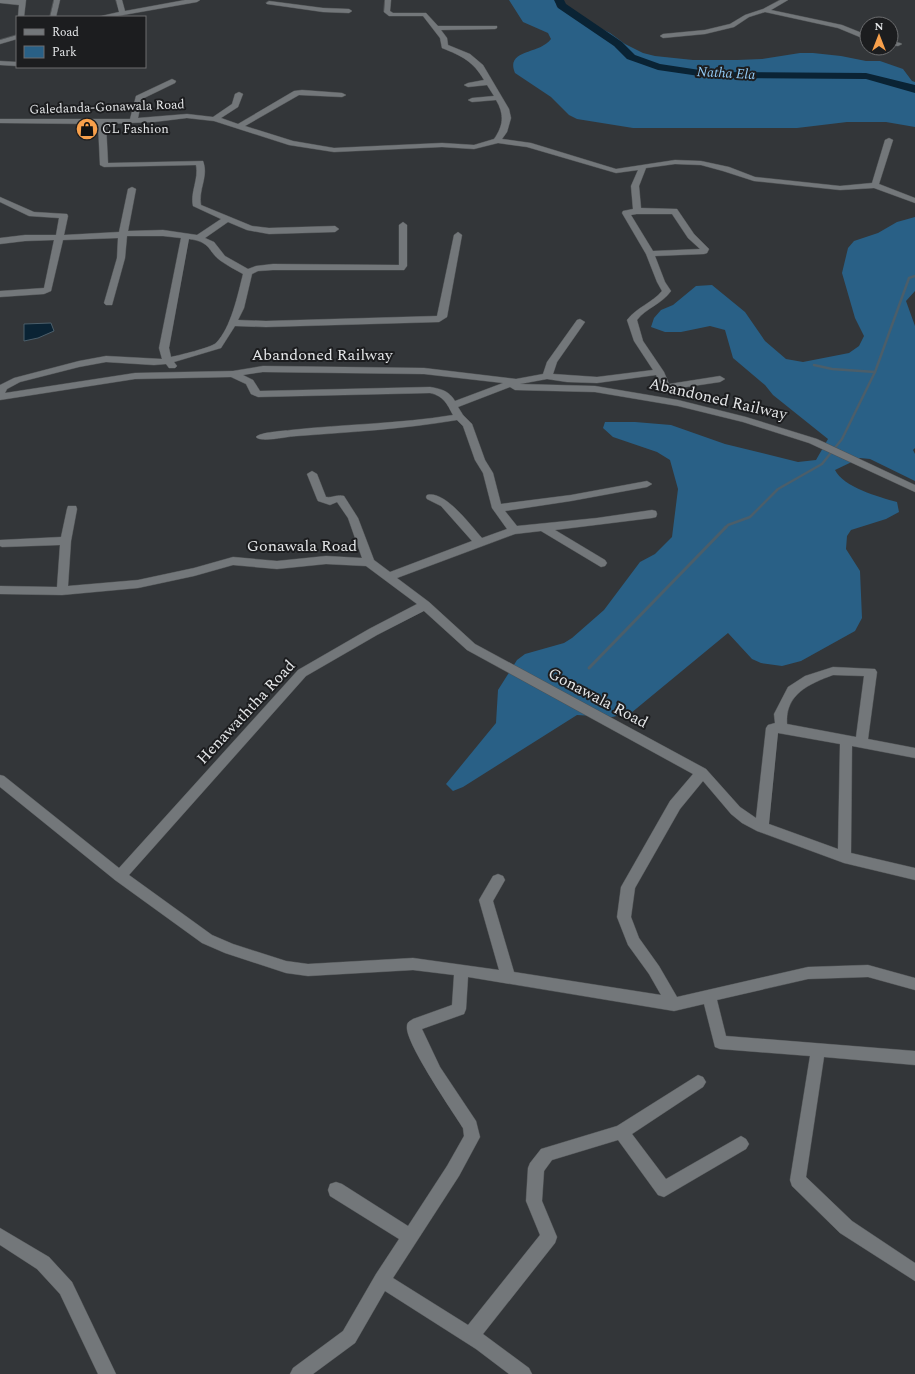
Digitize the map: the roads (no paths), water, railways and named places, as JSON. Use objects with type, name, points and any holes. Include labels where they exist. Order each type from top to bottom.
[{"type":"street","points":[[53,16],[57,0]]},
{"type":"street","points":[[119,0],[122,12]]},
{"type":"street","points":[[104,16],[197,0]]},
{"type":"street","points":[[323,10],[327,0]]},
{"type":"street","points":[[388,0],[387,12],[391,15],[424,14],[442,38],[445,46],[467,56],[480,67],[505,109],[508,118],[503,132],[496,140]]},
{"type":"street","points":[[663,36],[704,32],[732,26],[746,16],[765,10],[785,0]]},
{"type":"street","points":[[0,1],[22,1],[21,16]]},
{"type":"street","points":[[269,3],[323,10],[349,11]]},
{"type":"street","points":[[765,10],[840,26],[859,34]]},
{"type":"street","points":[[435,28],[495,27]]},
{"type":"street","points":[[0,34],[4,41],[16,37]]},
{"type":"street","points":[[1,60],[16,58]]},
{"type":"street","points":[[1,60],[16,64]]},
{"type":"street","points":[[133,121],[139,98],[172,81]]},
{"type":"street","points":[[468,84],[489,82]]},
{"type":"street","points":[[238,127],[297,93],[302,92],[342,95]]},
{"type":"street","points":[[215,119],[236,105],[239,94]]},
{"type":"street","points":[[472,100],[498,98]]},
{"type":"street","name":"Galedanda-Gonawala Road","points":[[0,121],[102,122],[187,116],[215,119],[292,143],[334,150],[442,144],[474,147],[491,143],[496,140]]},
{"type":"street","points":[[102,122],[104,165],[200,163],[202,173],[197,194],[197,206],[250,228],[269,231],[335,229]]},
{"type":"street","points":[[496,140],[528,145],[616,171],[675,162],[701,163],[726,169],[754,179],[840,188],[875,185],[886,188],[915,202]]},
{"type":"street","points":[[875,185],[889,140]]},
{"type":"street","points":[[637,211],[635,186],[643,166]]},
{"type":"street","points":[[109,303],[121,258],[132,189]]},
{"type":"street","points":[[0,199],[32,214],[64,216],[61,236],[48,289],[44,291],[0,294]]},
{"type":"street","points":[[650,254],[704,251],[705,249],[691,236],[674,211],[637,211],[626,213],[650,254],[661,282],[667,292],[662,299],[637,312],[632,320],[633,328],[637,337],[666,386],[720,379]]},
{"type":"street","points":[[199,238],[227,219]]},
{"type":"street","points":[[0,396],[3,387],[17,380],[79,364],[106,360],[154,362],[185,357],[218,346],[239,308],[248,273],[256,269],[273,267],[401,268],[403,266],[403,225]]},
{"type":"street","points":[[0,241],[61,236],[115,236],[124,234],[163,233],[186,235],[199,238],[211,244],[222,258],[248,273]]},
{"type":"street","points":[[179,374],[168,360],[164,348],[186,235]]},
{"type":"street","points":[[232,323],[266,324],[439,319],[442,317],[458,235]]},
{"type":"street","points":[[546,376],[552,362],[580,322]]},
{"type":"street","name":"Abandoned Railway","points":[[0,396],[135,376],[233,374],[263,369],[424,371],[516,382],[546,376],[567,379],[597,380],[659,372]]},
{"type":"street","points":[[233,374],[250,382],[254,392],[258,394],[430,390],[440,392],[447,396],[459,417],[467,424],[480,460],[488,473],[497,508],[514,530]]},
{"type":"street","points":[[452,406],[516,382]]},
{"type":"street","name":"Abandoned Railway","points":[[502,387],[595,389],[678,403],[794,434],[813,441],[915,489]]},
{"type":"street","points":[[261,437],[291,433],[416,424],[459,417]]},
{"type":"street","points":[[312,474],[322,499],[330,501],[340,498],[353,518],[369,562]]},
{"type":"street","points":[[497,508],[570,498],[647,484]]},
{"type":"street","points":[[432,498],[446,504],[480,543]]},
{"type":"street","points":[[62,591],[66,541],[72,509]]},
{"type":"street","points":[[390,576],[514,530],[597,522],[652,514]]},
{"type":"street","points":[[543,527],[601,563]]},
{"type":"street","points":[[2,543],[66,541]]},
{"type":"street","name":"Gonawala Road","points":[[0,590],[62,591],[138,584],[194,572],[233,561],[277,565],[326,560],[369,562],[390,576],[425,605],[471,647],[702,773],[713,783],[731,807],[744,817],[762,827],[844,857],[883,868],[915,874]]},
{"type":"street","name":"Henawaththa Road","points":[[120,876],[302,673],[373,632],[425,605]]},
{"type":"street","points":[[781,728],[780,714],[792,690],[809,679],[833,671],[872,672],[861,744]]},
{"type":"street","points":[[762,827],[772,728],[781,728],[915,753]]},
{"type":"street","points":[[844,857],[846,741]]},
{"type":"street","points":[[674,1004],[654,970],[633,941],[624,917],[628,887],[675,806],[702,773]]},
{"type":"street","points":[[0,780],[120,876],[207,939],[230,949],[286,967],[308,970],[413,964],[461,970],[674,1004],[808,972],[868,971],[915,984]]},
{"type":"street","points":[[498,880],[486,900],[508,978]]},
{"type":"street","points":[[299,1374],[349,1337],[382,1280],[453,1171],[472,1137],[471,1126],[435,1072],[415,1033],[414,1026],[459,1009],[461,970]]},
{"type":"street","points":[[709,996],[720,1042],[915,1058]]},
{"type":"street","points":[[818,1051],[798,1180],[846,1227],[915,1273]]},
{"type":"street","points":[[470,1336],[549,1237],[534,1201],[536,1168],[547,1154],[621,1132],[698,1082]]},
{"type":"street","points":[[621,1132],[664,1189],[741,1144]]},
{"type":"street","points":[[336,1190],[411,1237]]},
{"type":"street","points":[[0,1236],[43,1263],[66,1288],[108,1374]]},
{"type":"street","points":[[382,1280],[470,1336],[523,1374]]},
{"type":"waterway","name":"Natha Ela","points":[[559,0],[562,6],[618,44],[631,57],[658,67],[713,75],[866,76],[915,89]]},
{"type":"waterway","points":[[875,372],[909,278],[915,276]]},
{"type":"waterway","points":[[814,365],[832,369],[875,372]]},
{"type":"waterway","points":[[726,527],[750,517],[778,489],[822,464],[842,439],[875,372]]},
{"type":"waterway","points":[[589,668],[726,527]]},
{"type":"place","name":"CL Fashion","points":[[87,129]]}]
